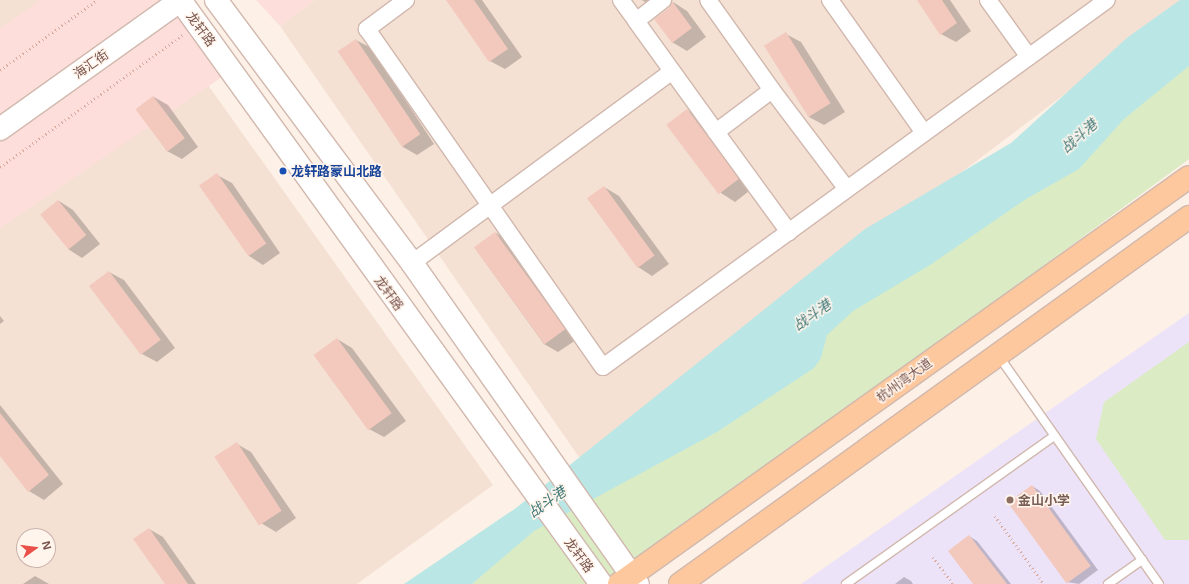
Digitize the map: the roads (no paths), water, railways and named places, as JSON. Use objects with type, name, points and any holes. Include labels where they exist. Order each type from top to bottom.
[{"type":"main road","name":"杭州湾大道","points":[[630,581],[1189,177]]},
{"type":"main road","points":[[680,584],[1189,217]]},
{"type":"street","name":"龙轩路","points":[[181,0],[601,584]]},
{"type":"street","name":"海汇街","points":[[0,129],[181,0]]},
{"type":"street","points":[[216,0],[412,264],[586,510],[630,581]]},
{"type":"street","points":[[406,0],[367,29],[603,367],[1107,0]]},
{"type":"street","points":[[620,0],[789,232]]},
{"type":"street","points":[[636,21],[663,0]]},
{"type":"street","points":[[708,0],[772,90],[847,189]]},
{"type":"street","points":[[830,0],[924,133]]},
{"type":"street","points":[[988,0],[1029,57]]},
{"type":"street","points":[[412,264],[490,204],[672,71]]},
{"type":"street","points":[[716,132],[772,90]]},
{"type":"lane","points":[[998,355],[1159,584]]},
{"type":"lane","points":[[846,584],[1054,436]]},
{"type":"lane","points":[[1108,584],[1142,560]]},
{"type":"water","name":"战斗港","points":[[1180,0],[1189,0],[1189,66],[1124,119],[1079,169],[1026,199],[930,265],[853,311],[827,335],[821,358],[814,368],[717,432],[534,531],[472,584],[404,584],[516,508],[865,229],[1011,143],[1128,37]]},
{"type":"place","name":"龙轩路蒙山北路","points":[[283,171]]},
{"type":"place","name":"金山小学","points":[[1010,500]]}]
